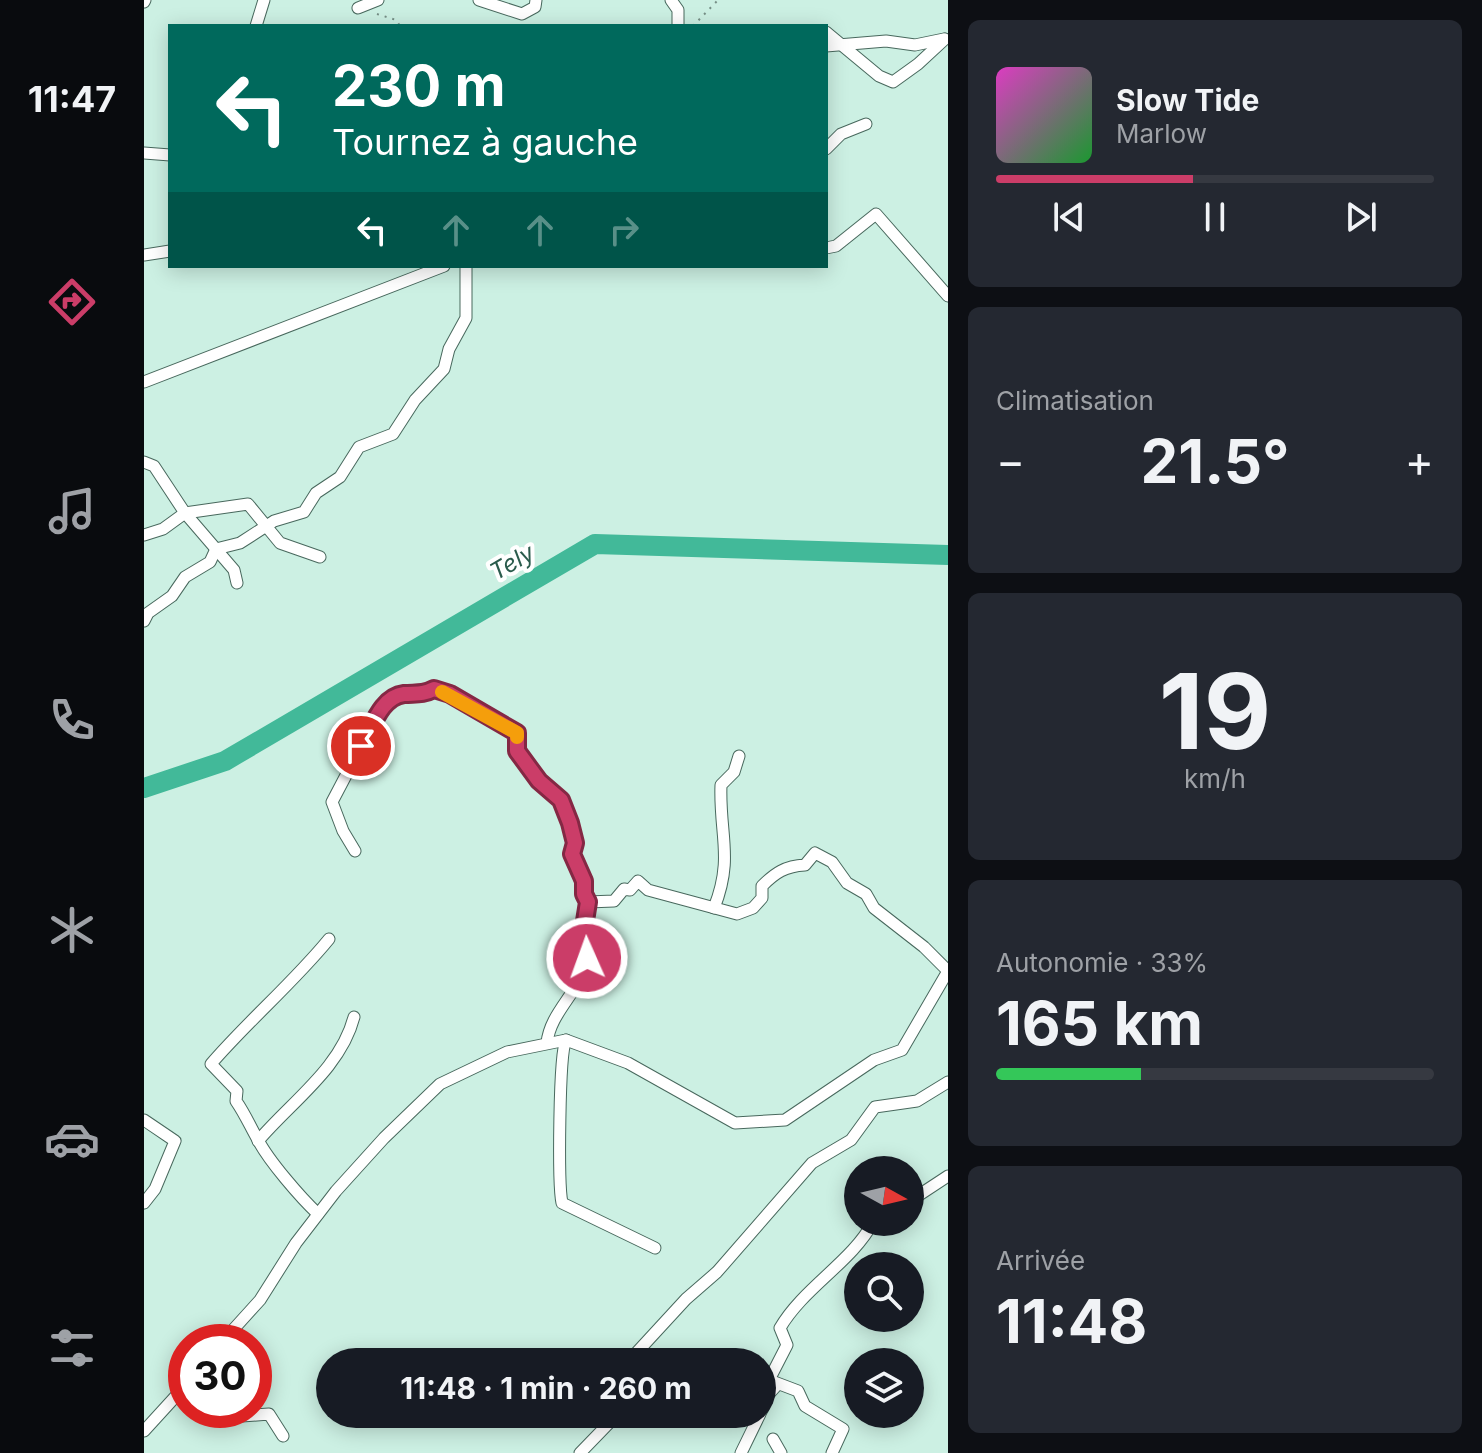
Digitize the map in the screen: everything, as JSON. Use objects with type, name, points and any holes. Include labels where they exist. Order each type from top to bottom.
[{"type":"street","points":[[257,24],[264,0]]},
{"type":"street","points":[[358,8],[378,0]]},
{"type":"street","points":[[479,0],[522,14],[535,7],[536,0]]},
{"type":"street","points":[[671,0],[678,10],[678,24]]},
{"type":"street","points":[[828,33],[879,76],[893,82],[947,38]]},
{"type":"street","points":[[828,46],[886,41],[915,45],[947,38]]},
{"type":"street","points":[[828,147],[841,134],[866,124]]},
{"type":"street","points":[[144,153],[168,155]]},
{"type":"street","points":[[828,248],[836,246],[876,214],[948,296]]},
{"type":"street","points":[[144,255],[168,251]]},
{"type":"street","points":[[144,382],[439,268]]},
{"type":"street","points":[[216,549],[240,543],[268,528],[274,521],[304,512],[316,493],[340,477],[359,447],[393,434],[415,400],[444,369],[449,349],[466,318],[466,268]]},
{"type":"street","points":[[144,462],[154,466],[185,513],[234,570],[237,583]]},
{"type":"street","points":[[144,535],[163,529],[185,513],[248,504],[280,543],[320,557]]},
{"type":"street","points":[[144,621],[148,613],[172,596],[185,577],[210,562],[216,549]]},
{"type":"street","points":[[355,851],[332,802],[354,767],[384,703],[402,694],[420,696],[434,689],[450,694],[517,733],[517,751],[539,781],[561,800],[575,843],[572,854],[584,881],[584,894],[588,902],[585,921],[587,958],[577,984],[548,1030],[547,1043]]},
{"type":"street","points":[[714,908],[724,878],[727,851],[721,785],[734,772],[739,756]]},
{"type":"street","points":[[238,1324],[260,1300],[318,1214],[384,1138],[440,1084],[507,1052],[566,1040],[628,1063],[735,1123],[785,1120],[874,1060],[902,1050],[948,971],[924,947],[874,908],[866,894],[847,883],[832,862],[815,853],[805,865],[791,866],[774,873],[762,886],[762,898],[753,908],[737,914],[648,890],[638,881],[630,890],[624,889],[614,901],[588,902]]},
{"type":"street","points":[[318,1214],[292,1188],[258,1141],[250,1120],[236,1101],[237,1091],[211,1064],[329,939]]},
{"type":"street","points":[[258,1141],[338,1055],[349,1037],[354,1017]]},
{"type":"street","points":[[566,1040],[561,1048],[562,1203],[655,1248]]},
{"type":"street","points":[[641,1348],[686,1299],[717,1272],[812,1163],[851,1140],[875,1107],[917,1101],[948,1082]]},
{"type":"street","points":[[144,1120],[175,1141],[155,1189],[144,1203]]},
{"type":"street","points":[[924,1192],[948,1176]]},
{"type":"street","points":[[832,1453],[843,1429],[805,1406],[798,1391],[769,1380],[787,1345],[780,1328],[789,1312],[849,1250],[862,1244],[866,1236]]},
{"type":"street","points":[[144,1431],[168,1405]]},
{"type":"street","points":[[272,1419],[283,1436]]},
{"type":"street","points":[[580,1453],[603,1428]]},
{"type":"street","points":[[741,1453],[753,1428]]},
{"type":"street","points":[[773,1439],[781,1453]]},
{"type":"path","points":[[695,24],[718,0]]},
{"type":"waterway","name":"Tely","points":[[144,788],[225,761],[595,544],[948,555]]},
{"type":"slow traffic","points":[[442,692],[517,733],[517,737]]},
{"type":"route","points":[[361,746],[384,703],[402,694],[420,696],[434,689],[450,694],[486,718],[517,733],[517,751],[539,781],[561,800],[570,823],[575,843],[572,854],[584,881],[584,894],[588,902],[585,921],[587,958]]}]
